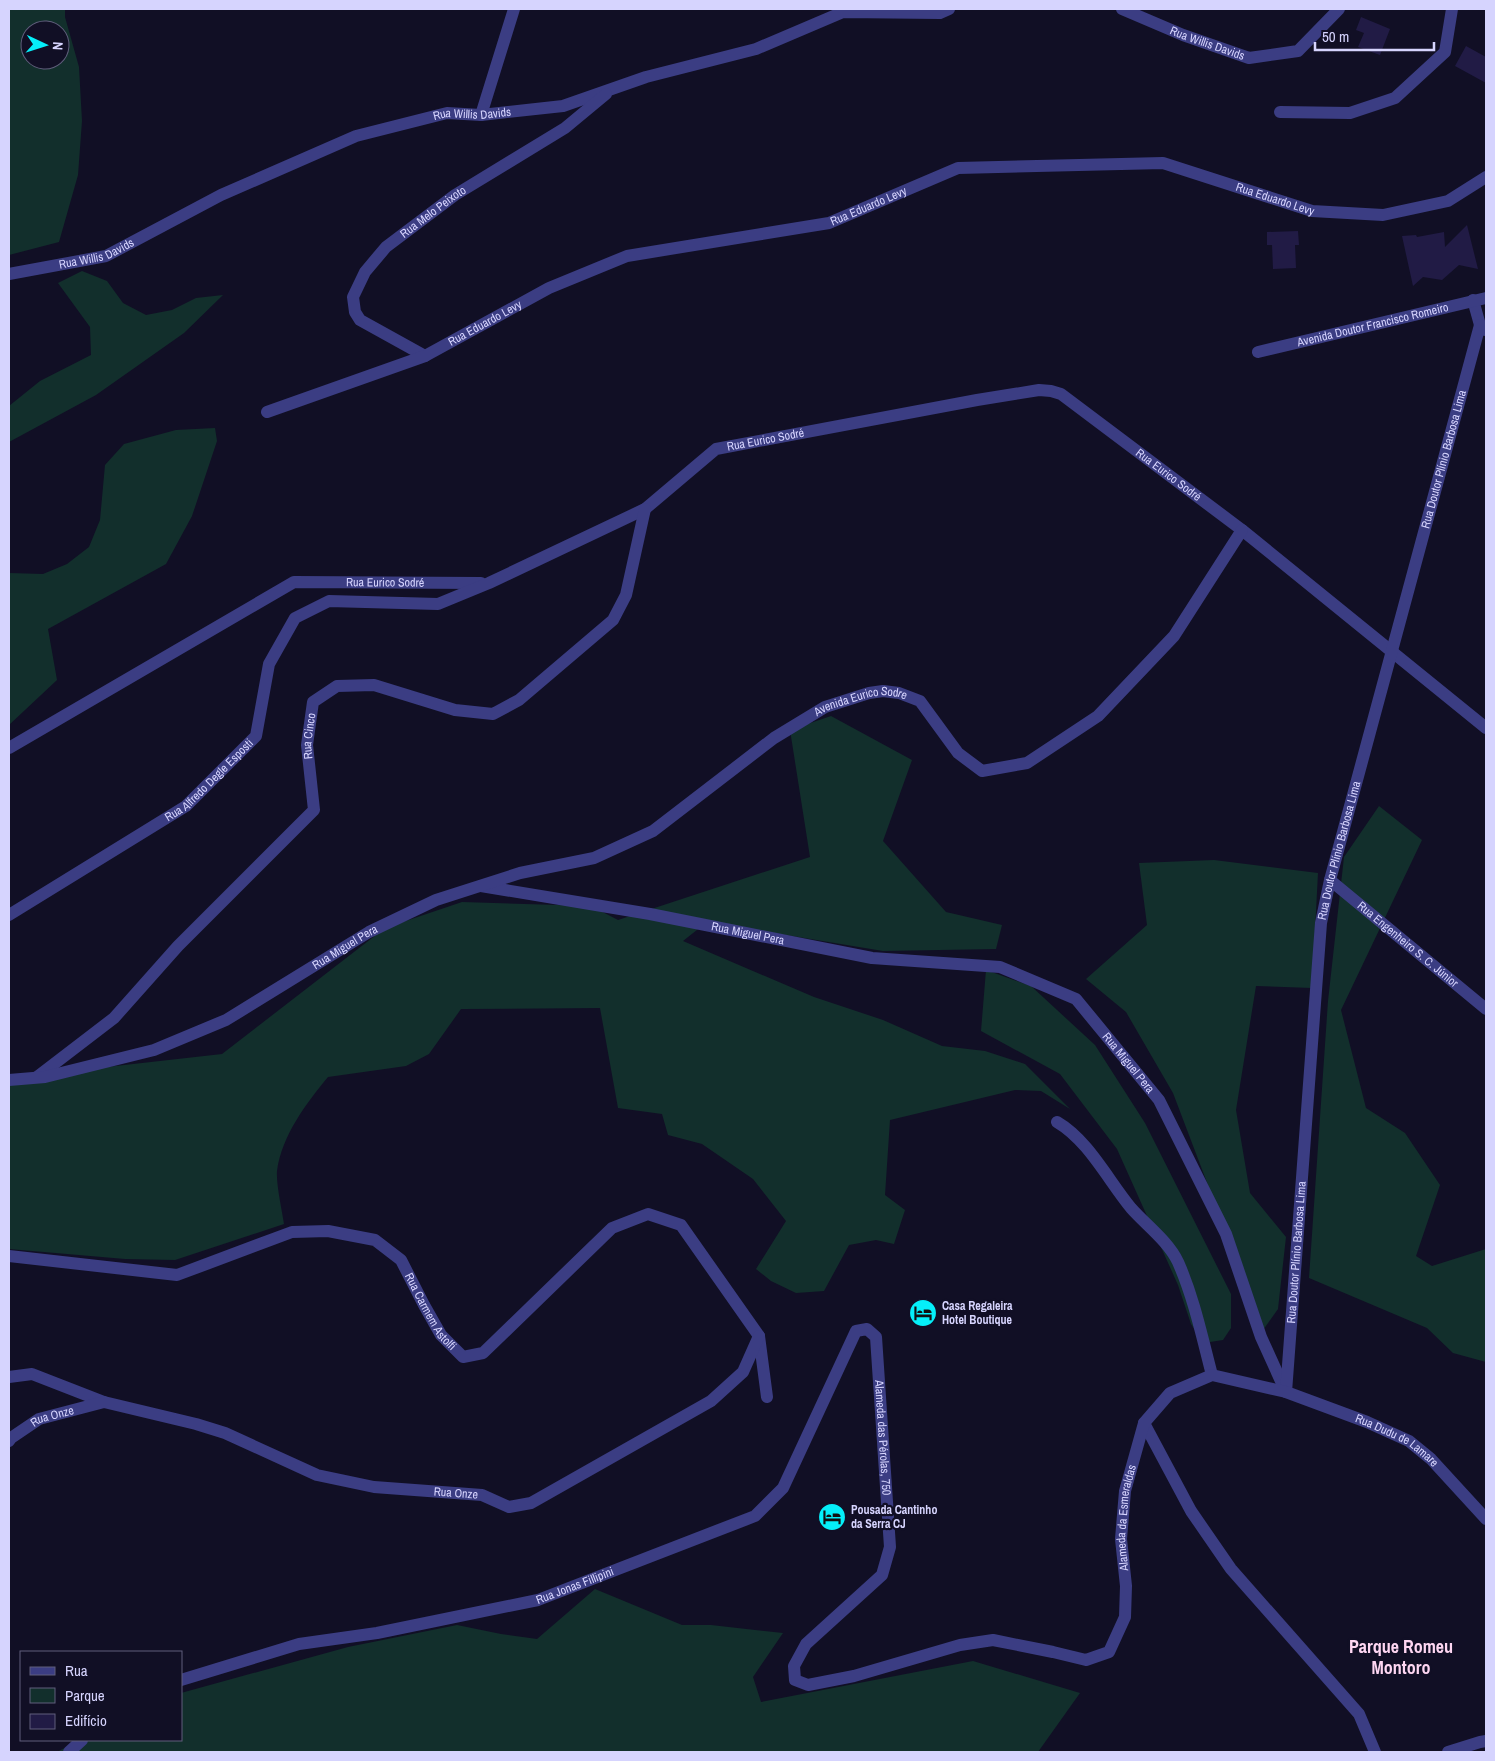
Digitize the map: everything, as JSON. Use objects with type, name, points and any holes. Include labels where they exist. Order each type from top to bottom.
[{"type":"street","points":[[482,116],[514,9]]},
{"type":"street","name":"Rua Willis Davids","points":[[9,274],[106,256],[221,195],[356,136],[447,113],[482,116],[563,106],[646,77],[756,49],[843,12],[940,13],[949,9]]},
{"type":"street","name":"Rua Willis Davids","points":[[1122,9],[1183,35],[1249,58],[1298,51],[1339,9]]},
{"type":"street","points":[[1280,112],[1350,113],[1394,98],[1445,52],[1452,9]]},
{"type":"street","name":"Rua Melo Peixoto","points":[[425,356],[360,320],[354,312],[353,297],[365,272],[386,247],[455,195],[565,128],[611,90]]},
{"type":"street","name":"Rua Eduardo Levy","points":[[267,412],[425,356],[549,288],[627,256],[829,223],[958,168],[1163,163],[1312,211],[1383,215],[1448,200],[1486,177]]},
{"type":"street","points":[[1480,299],[1483,328]]},
{"type":"street","name":"Avenida Doutor Francisco Romeiro","points":[[1258,352],[1480,299]]},
{"type":"street","name":"Rua Doutor Plínio Barbosa Lima","points":[[1286,1392],[1322,923],[1330,880],[1483,328]]},
{"type":"street","name":"Rua Eurico Sodré","points":[[9,748],[294,582],[489,583],[645,509],[716,450],[1039,390],[1060,394],[1242,530],[1486,728]]},
{"type":"street","name":"Rua Cinco","points":[[36,1078],[114,1018],[178,946],[314,810],[306,745],[313,702],[337,686],[355,685],[374,685],[455,710],[493,714],[519,700],[613,620],[626,595],[645,509]]},
{"type":"street","name":"Avenida Eurico Sodre","points":[[479,886],[520,873],[594,858],[653,832],[774,738],[824,708],[869,693],[883,691],[899,693],[920,701],[958,753],[982,771],[1027,763],[1098,716],[1174,636],[1242,530]]},
{"type":"street","name":"Rua Alfredo Degle Esposti","points":[[9,914],[186,806],[256,736],[269,664],[294,618],[329,601],[438,604],[489,583]]},
{"type":"street","name":"Rua Engenheiro S. C. Júnior","points":[[1330,880],[1486,1009]]},
{"type":"street","name":"Rua Miguel Pera","points":[[9,1080],[36,1078],[154,1050],[226,1020],[369,932],[436,900],[479,886],[650,914],[872,958],[1000,967],[1076,999],[1159,1100],[1226,1234],[1260,1337],[1286,1392]]},
{"type":"street","points":[[1057,1122],[1074,1134],[1131,1207],[1170,1249],[1178,1262],[1195,1310],[1212,1375],[1286,1392]]},
{"type":"street","name":"Rua Carmem Astolfi","points":[[9,1256],[177,1275],[292,1232],[328,1231],[374,1240],[402,1260],[424,1305],[441,1334],[463,1358],[483,1353],[612,1228],[648,1214],[681,1225],[759,1336],[767,1397]]},
{"type":"street","name":"Alameda das Pérolas, 750","points":[[856,1331],[867,1329],[876,1337],[890,1547],[882,1575],[806,1644],[794,1666],[795,1680],[808,1685],[854,1676],[960,1645],[993,1640]]},
{"type":"street","name":"Rua Jonas Fillipini","points":[[182,1680],[300,1644],[377,1633],[538,1600],[754,1516],[784,1488],[856,1331]]},
{"type":"street","name":"Rua Onze","points":[[9,1377],[32,1374],[104,1402],[196,1424],[225,1433],[317,1475],[374,1487],[482,1495],[509,1507],[531,1503],[711,1401],[743,1372],[759,1336]]},
{"type":"street","name":"Alameda da Esmeraldas","points":[[993,1640],[1086,1660],[1109,1652],[1125,1617],[1126,1586],[1122,1539],[1125,1491],[1144,1423],[1170,1393],[1212,1375]]},
{"type":"street","name":"Rua Dudu de Lamare","points":[[1286,1392],[1367,1422],[1409,1441],[1431,1459],[1486,1520]]},
{"type":"street","name":"Rua Onze","points":[[9,1441],[39,1419],[104,1402]]},
{"type":"street","points":[[1144,1423],[1191,1511],[1231,1569],[1359,1714],[1374,1752]]},
{"type":"street","points":[[69,1752],[81,1741]]},
{"type":"street","points":[[1448,1752],[1486,1741]]},
{"type":"green space","points":[[9,9],[65,9],[66,20],[20,20],[20,70],[70,70],[70,35],[79,67],[82,121],[78,175],[59,242],[9,255]]},
{"type":"green space","points":[[82,271],[107,281],[123,303],[146,315],[172,310],[196,298],[223,295],[184,333],[96,395],[9,442],[9,406],[40,381],[91,355],[90,327],[58,283]]},
{"type":"green space","points":[[215,428],[217,441],[192,516],[166,564],[48,629],[57,680],[9,725],[9,573],[43,574],[67,564],[89,547],[100,520],[105,465],[124,444],[176,430]]},
{"type":"green space","points":[[831,716],[912,760],[883,841],[946,912],[1002,925],[996,949],[883,951],[707,922],[683,941],[814,997],[883,1020],[942,1046],[985,1051],[1025,1064],[1070,1109],[1041,1091],[1015,1090],[890,1120],[885,1195],[905,1210],[894,1244],[876,1240],[849,1245],[824,1291],[796,1293],[771,1281],[756,1269],[786,1221],[753,1179],[702,1144],[668,1135],[662,1114],[618,1108],[600,1008],[461,1009],[429,1054],[406,1066],[328,1077],[296,1121],[280,1158],[277,1176],[284,1224],[175,1260],[125,1259],[9,1249],[9,1078],[222,1054],[385,928],[462,902],[591,906],[618,920],[810,857],[790,730]]},
{"type":"green space","points":[[1379,806],[1422,840],[1341,1010],[1366,1108],[1405,1133],[1440,1185],[1416,1256],[1432,1266],[1486,1249],[1486,1362],[1453,1353],[1427,1328],[1309,1278],[1328,1001],[1344,857]]},
{"type":"green space","points":[[1214,860],[1318,873],[1312,988],[1256,986],[1236,1110],[1250,1193],[1286,1237],[1278,1309],[1263,1330],[1173,1093],[1126,1012],[1086,979],[1147,925],[1139,863]]},
{"type":"green space","points":[[986,970],[1031,986],[1095,1045],[1145,1123],[1231,1294],[1231,1328],[1223,1340],[1210,1342],[1198,1335],[1191,1324],[1178,1285],[1117,1149],[1060,1074],[981,1031]]},
{"type":"green space","points":[[595,1589],[682,1625],[711,1625],[783,1633],[753,1677],[761,1702],[973,1661],[1080,1693],[1038,1752],[57,1752],[77,1741],[182,1741],[182,1693],[348,1647],[457,1625],[537,1639]]},
{"type":"building","points":[[1361,17],[1390,29],[1380,55],[1358,47],[1364,33],[1356,30]]},
{"type":"building","points":[[1466,46],[1486,57],[1486,83],[1455,66]]},
{"type":"building","points":[[1467,225],[1478,269],[1459,265],[1442,280],[1423,277],[1413,286],[1402,236],[1416,235],[1417,237],[1444,232],[1445,247]]},
{"type":"building","points":[[1298,231],[1299,245],[1295,245],[1296,268],[1273,269],[1272,245],[1267,245],[1267,232]]},
{"type":"place","name":"Casa Regaleira Hotel Boutique","points":[[923,1313]]},
{"type":"place","name":"Pousada Cantinho da Serra CJ","points":[[832,1517]]},
{"type":"district","name":"Parque Romeu Montoro","points":[[1401,1656]]}]
